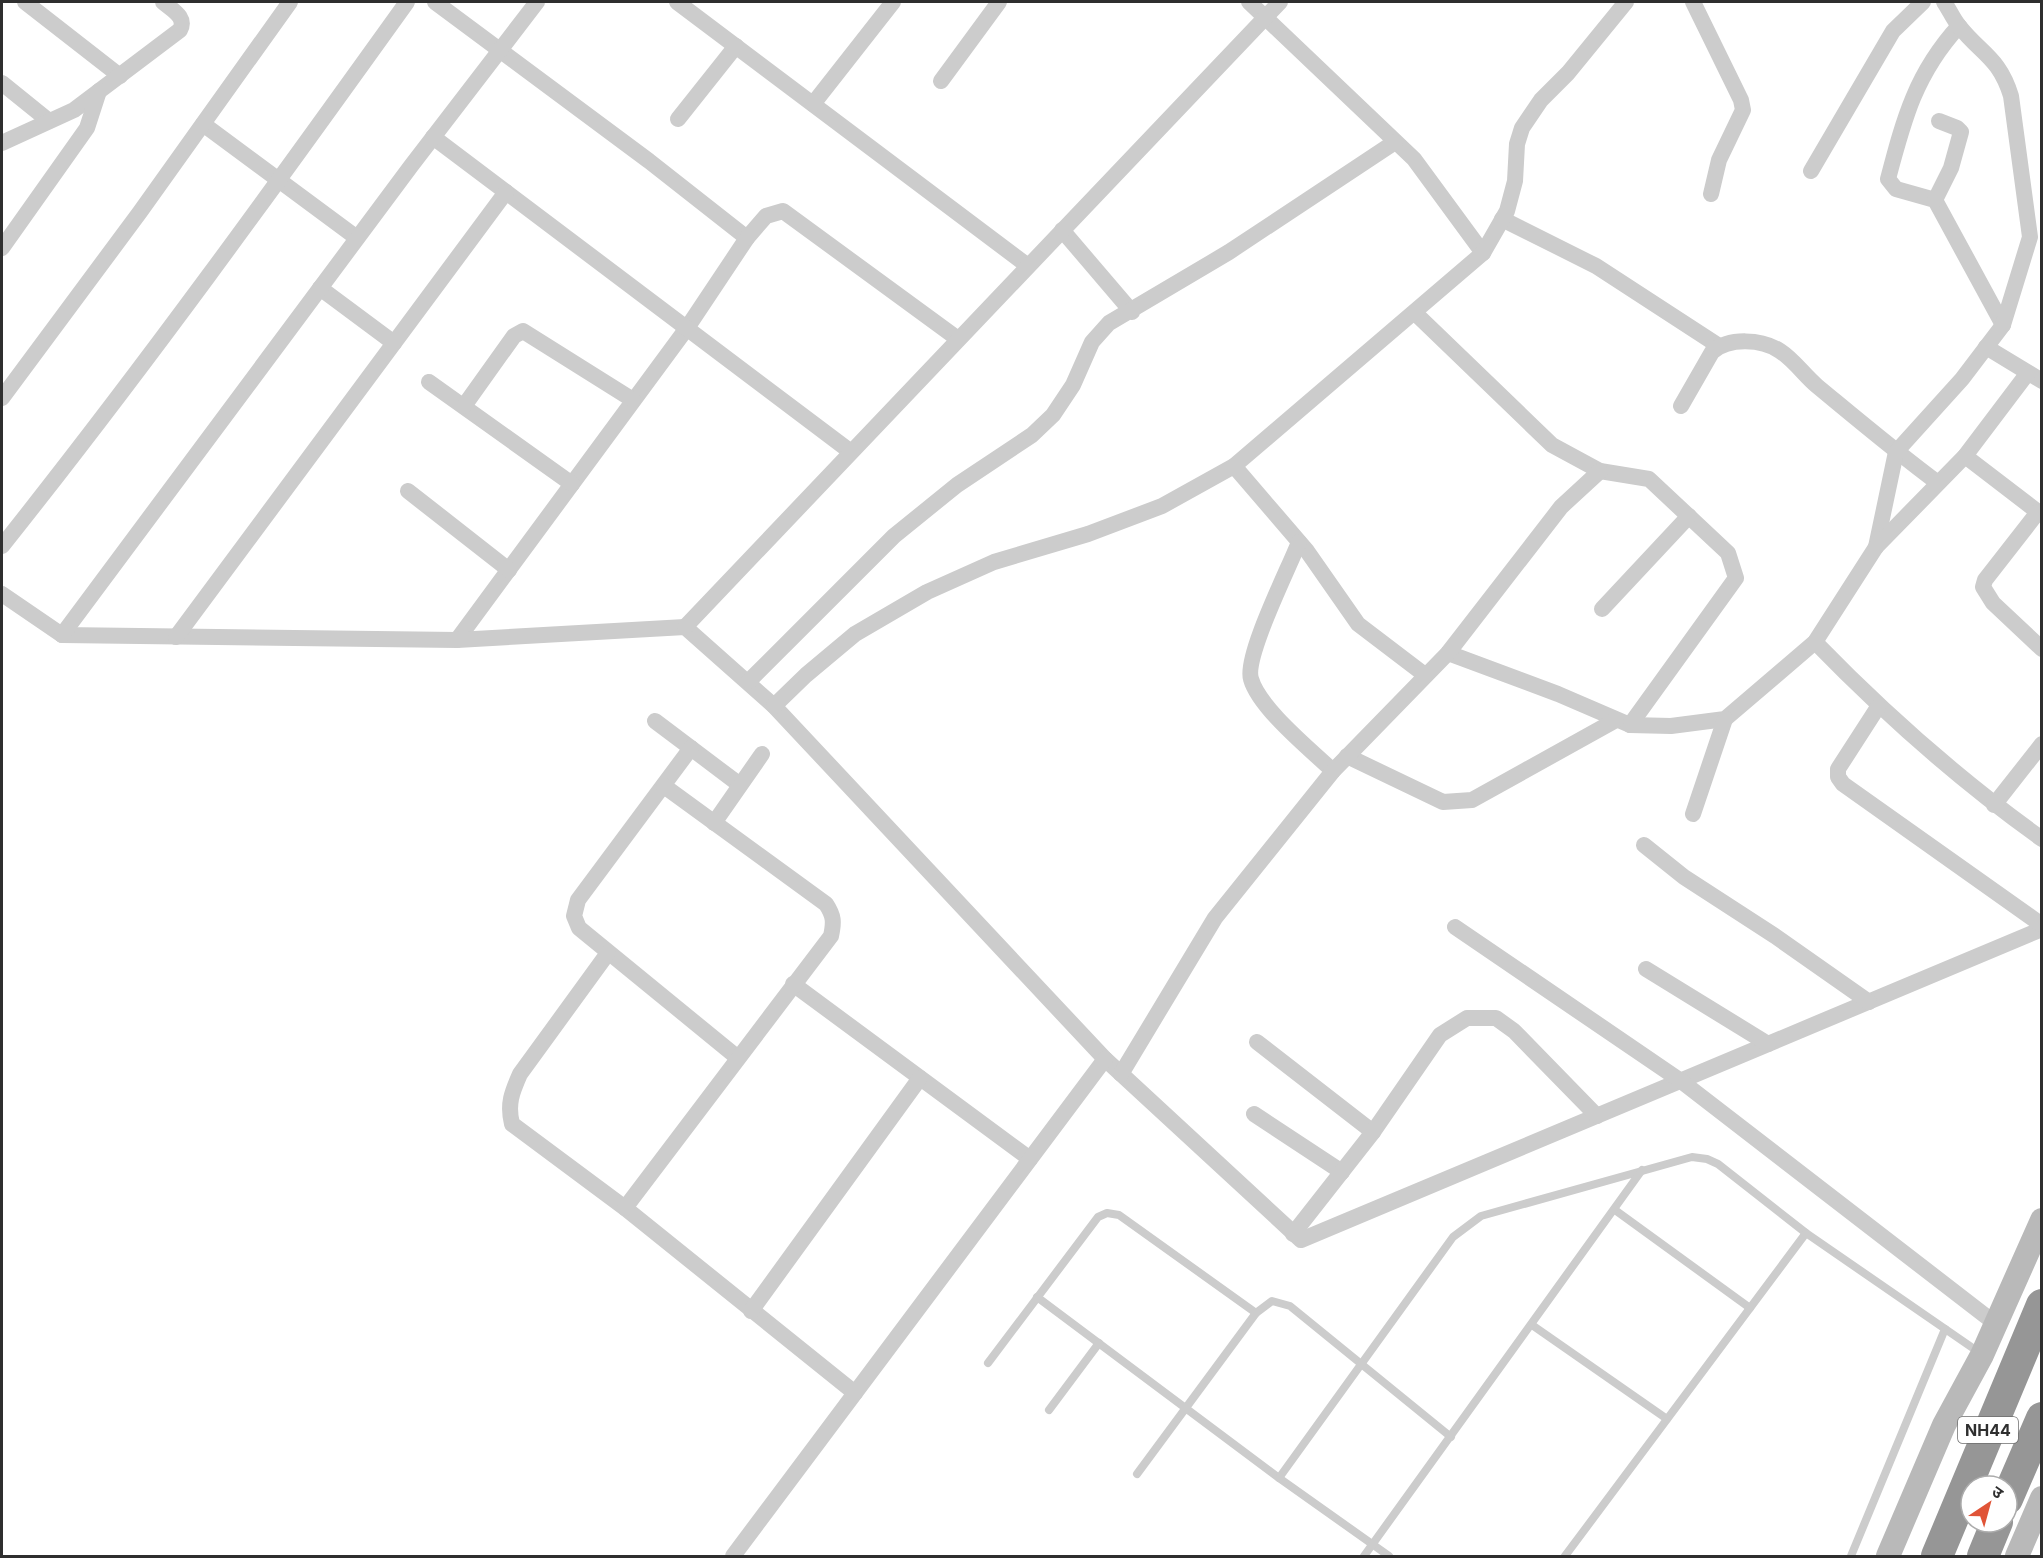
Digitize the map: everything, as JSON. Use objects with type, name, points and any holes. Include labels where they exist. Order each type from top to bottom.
[{"type":"highway","name":"NH44","points":[[1937,1557],[2042,1305]]},
{"type":"highway","name":"NH44","points":[[2018,1474],[2042,1418]]},
{"type":"highway","points":[[1983,1557],[1992,1534]]},
{"type":"street","points":[[25,2],[120,76]]},
{"type":"street","points":[[2,143],[74,110],[180,30],[182,18],[163,2]]},
{"type":"street","points":[[2,398],[290,2]]},
{"type":"street","points":[[2,546],[88,436],[278,182],[406,2]]},
{"type":"street","points":[[435,2],[649,160],[747,238]]},
{"type":"street","points":[[62,635],[357,238],[537,2]]},
{"type":"street","points":[[677,2],[1028,266]]},
{"type":"street","points":[[813,104],[893,2]]},
{"type":"street","points":[[941,81],[999,2]]},
{"type":"street","points":[[1249,2],[1414,159],[1483,254]]},
{"type":"street","points":[[2,594],[62,635],[457,640],[685,627],[1280,2]]},
{"type":"street","points":[[774,706],[806,675],[855,634],[927,592],[994,562],[1088,534],[1162,506],[1234,466],[1483,254],[1503,219],[1515,181],[1517,144],[1522,128],[1541,100],[1568,73],[1626,2]]},
{"type":"street","points":[[1693,2],[1742,100],[1743,110],[1719,160],[1711,194]]},
{"type":"street","points":[[1811,171],[1893,31],[1923,2]]},
{"type":"street","points":[[1944,2],[1959,26],[1998,64],[2006,79],[2011,96],[2030,237]]},
{"type":"street","points":[[1959,26],[1940,47],[1913,93],[1888,179],[1896,189],[1935,200],[2003,325]]},
{"type":"street","points":[[678,119],[736,46]]},
{"type":"street","points":[[2,83],[49,121]]},
{"type":"street","points":[[2,248],[87,128],[99,91]]},
{"type":"street","points":[[1935,200],[1951,168],[1961,132],[1939,121]]},
{"type":"street","points":[[203,124],[278,182],[357,238]]},
{"type":"street","points":[[433,137],[851,452]]},
{"type":"street","points":[[749,681],[894,536],[957,484],[1032,435],[1046,422],[1073,385],[1092,342],[1109,323],[1131,312],[1331,186],[1395,142]]},
{"type":"street","points":[[176,637],[506,192]]},
{"type":"street","points":[[457,640],[687,328],[747,238],[766,216],[783,211],[958,339]]},
{"type":"street","points":[[1503,219],[1596,266],[1719,346]]},
{"type":"street","points":[[1876,548],[1896,452],[1962,379],[2003,325],[2030,237],[2042,220]]},
{"type":"street","points":[[1062,230],[1131,312]]},
{"type":"street","points":[[320,288],[394,343]]},
{"type":"street","points":[[1347,756],[1434,798],[1457,803],[1472,800],[1623,722],[1736,578],[1728,553],[1649,479],[1600,471],[1552,445],[1415,313]]},
{"type":"street","points":[[464,406],[514,336],[523,331],[633,400]]},
{"type":"street","points":[[1681,406],[1712,352],[1719,346],[1728,342],[1762,343],[1781,351],[1814,383],[1896,452],[1938,483]]},
{"type":"street","points":[[1693,814],[1725,719],[1815,642],[1876,548],[1965,456],[2034,378],[1986,348]]},
{"type":"street","points":[[429,382],[572,484]]},
{"type":"street","points":[[1965,456],[2040,513],[1984,580],[1983,587],[1993,603],[2042,649]]},
{"type":"street","points":[[1234,466],[1299,542],[1358,624],[1425,675]]},
{"type":"street","points":[[1121,1074],[1215,918],[1333,771],[1448,653],[1561,507],[1600,471]]},
{"type":"street","points":[[408,491],[509,570]]},
{"type":"street","points":[[1602,609],[1689,516]]},
{"type":"street","points":[[1299,542],[1252,656],[1250,678],[1263,701],[1333,771]]},
{"type":"street","points":[[685,627],[749,681],[774,706],[1105,1059],[1301,1240],[2042,927]]},
{"type":"street","points":[[1815,642],[1878,707],[1994,805],[2042,839]]},
{"type":"street","points":[[1448,653],[1558,694],[1623,722],[1671,726],[1725,719]]},
{"type":"street","points":[[1878,707],[1838,769],[1838,777],[1843,784],[2042,927]]},
{"type":"street","points":[[655,720],[740,785]]},
{"type":"street","points":[[1994,805],[2042,744]]},
{"type":"street","points":[[692,748],[578,900],[574,916],[579,928],[738,1058]]},
{"type":"street","points":[[714,822],[762,754]]},
{"type":"street","points":[[625,1208],[831,936],[833,915],[826,904],[664,786]]},
{"type":"street","points":[[1644,845],[1684,877],[1775,936],[1869,1002]]},
{"type":"street","points":[[1455,927],[1681,1081],[1996,1323]]},
{"type":"street","points":[[608,953],[519,1074],[510,1096],[509,1110],[512,1124],[625,1208],[855,1393]]},
{"type":"street","points":[[1646,969],[1768,1044]]},
{"type":"street","points":[[793,984],[1030,1160]]},
{"type":"street","points":[[1293,1234],[1373,1132],[1440,1035],[1467,1018],[1496,1018],[1514,1031],[1597,1116]]},
{"type":"street","points":[[1257,1042],[1373,1132]]},
{"type":"street","points":[[733,1557],[1105,1059]]},
{"type":"street","points":[[751,1311],[920,1078]]},
{"type":"street","points":[[1254,1114],[1342,1172]]},
{"type":"street","points":[[1888,1557],[1944,1425],[1982,1355],[2042,1220]]},
{"type":"street","points":[[2017,1557],[2042,1498]]},
{"type":"lane","points":[[1279,1478],[1453,1237],[1465,1225],[1481,1216],[1692,1157],[1707,1159],[1718,1164],[1806,1233],[1982,1355]]},
{"type":"lane","points":[[1365,1557],[1642,1170]]},
{"type":"lane","points":[[1615,1210],[1750,1308]]},
{"type":"lane","points":[[988,1363],[1098,1217],[1107,1213],[1119,1215],[1256,1313]]},
{"type":"lane","points":[[1565,1557],[1806,1233]]},
{"type":"lane","points":[[1037,1297],[1279,1478],[1389,1557]]},
{"type":"lane","points":[[1137,1474],[1184,1407],[1256,1313],[1272,1300],[1280,1301],[1363,1364],[1452,1437]]},
{"type":"lane","points":[[1532,1325],[1667,1419]]},
{"type":"lane","points":[[1851,1557],[1945,1329]]},
{"type":"lane","points":[[1049,1410],[1099,1343]]}]
